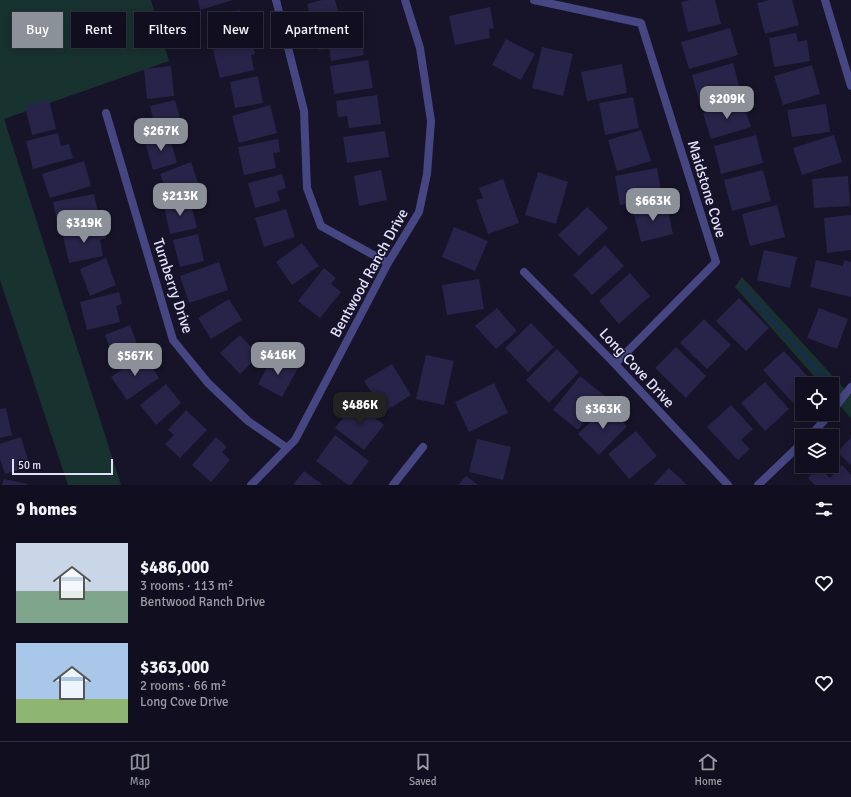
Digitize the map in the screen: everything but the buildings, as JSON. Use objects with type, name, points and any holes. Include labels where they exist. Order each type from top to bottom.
[{"type":"street","points":[[276,0],[304,112],[307,188],[321,226],[388,263]]},
{"type":"street","name":"Bentwood Ranch Drive","points":[[251,485],[295,440],[388,263],[419,212],[427,174],[430,121],[420,48],[405,0]]},
{"type":"street","name":"Maidstone Cove","points":[[534,0],[641,23],[716,262],[615,364]]},
{"type":"street","points":[[825,0],[851,86]]},
{"type":"street","name":"Turnberry Drive","points":[[106,113],[173,340],[208,383],[248,421],[287,448]]},
{"type":"street","name":"Long Cove Drive","points":[[524,272],[615,364],[728,485]]},
{"type":"street","points":[[839,402],[851,386]]},
{"type":"street","points":[[816,429],[824,421]]},
{"type":"street","points":[[393,485],[423,448]]},
{"type":"street","points":[[758,485],[795,451]]},
{"type":"green space","points":[[0,0],[151,0],[155,12],[134,12],[134,48],[165,48],[169,61],[4,119],[121,485],[68,485],[0,280]]},
{"type":"green space","points":[[742,277],[834,377],[815,377],[735,287]]},
{"type":"green space","points":[[839,383],[851,396],[851,418],[839,405]]},
{"type":"waterway","points":[[742,287],[824,377]]}]
